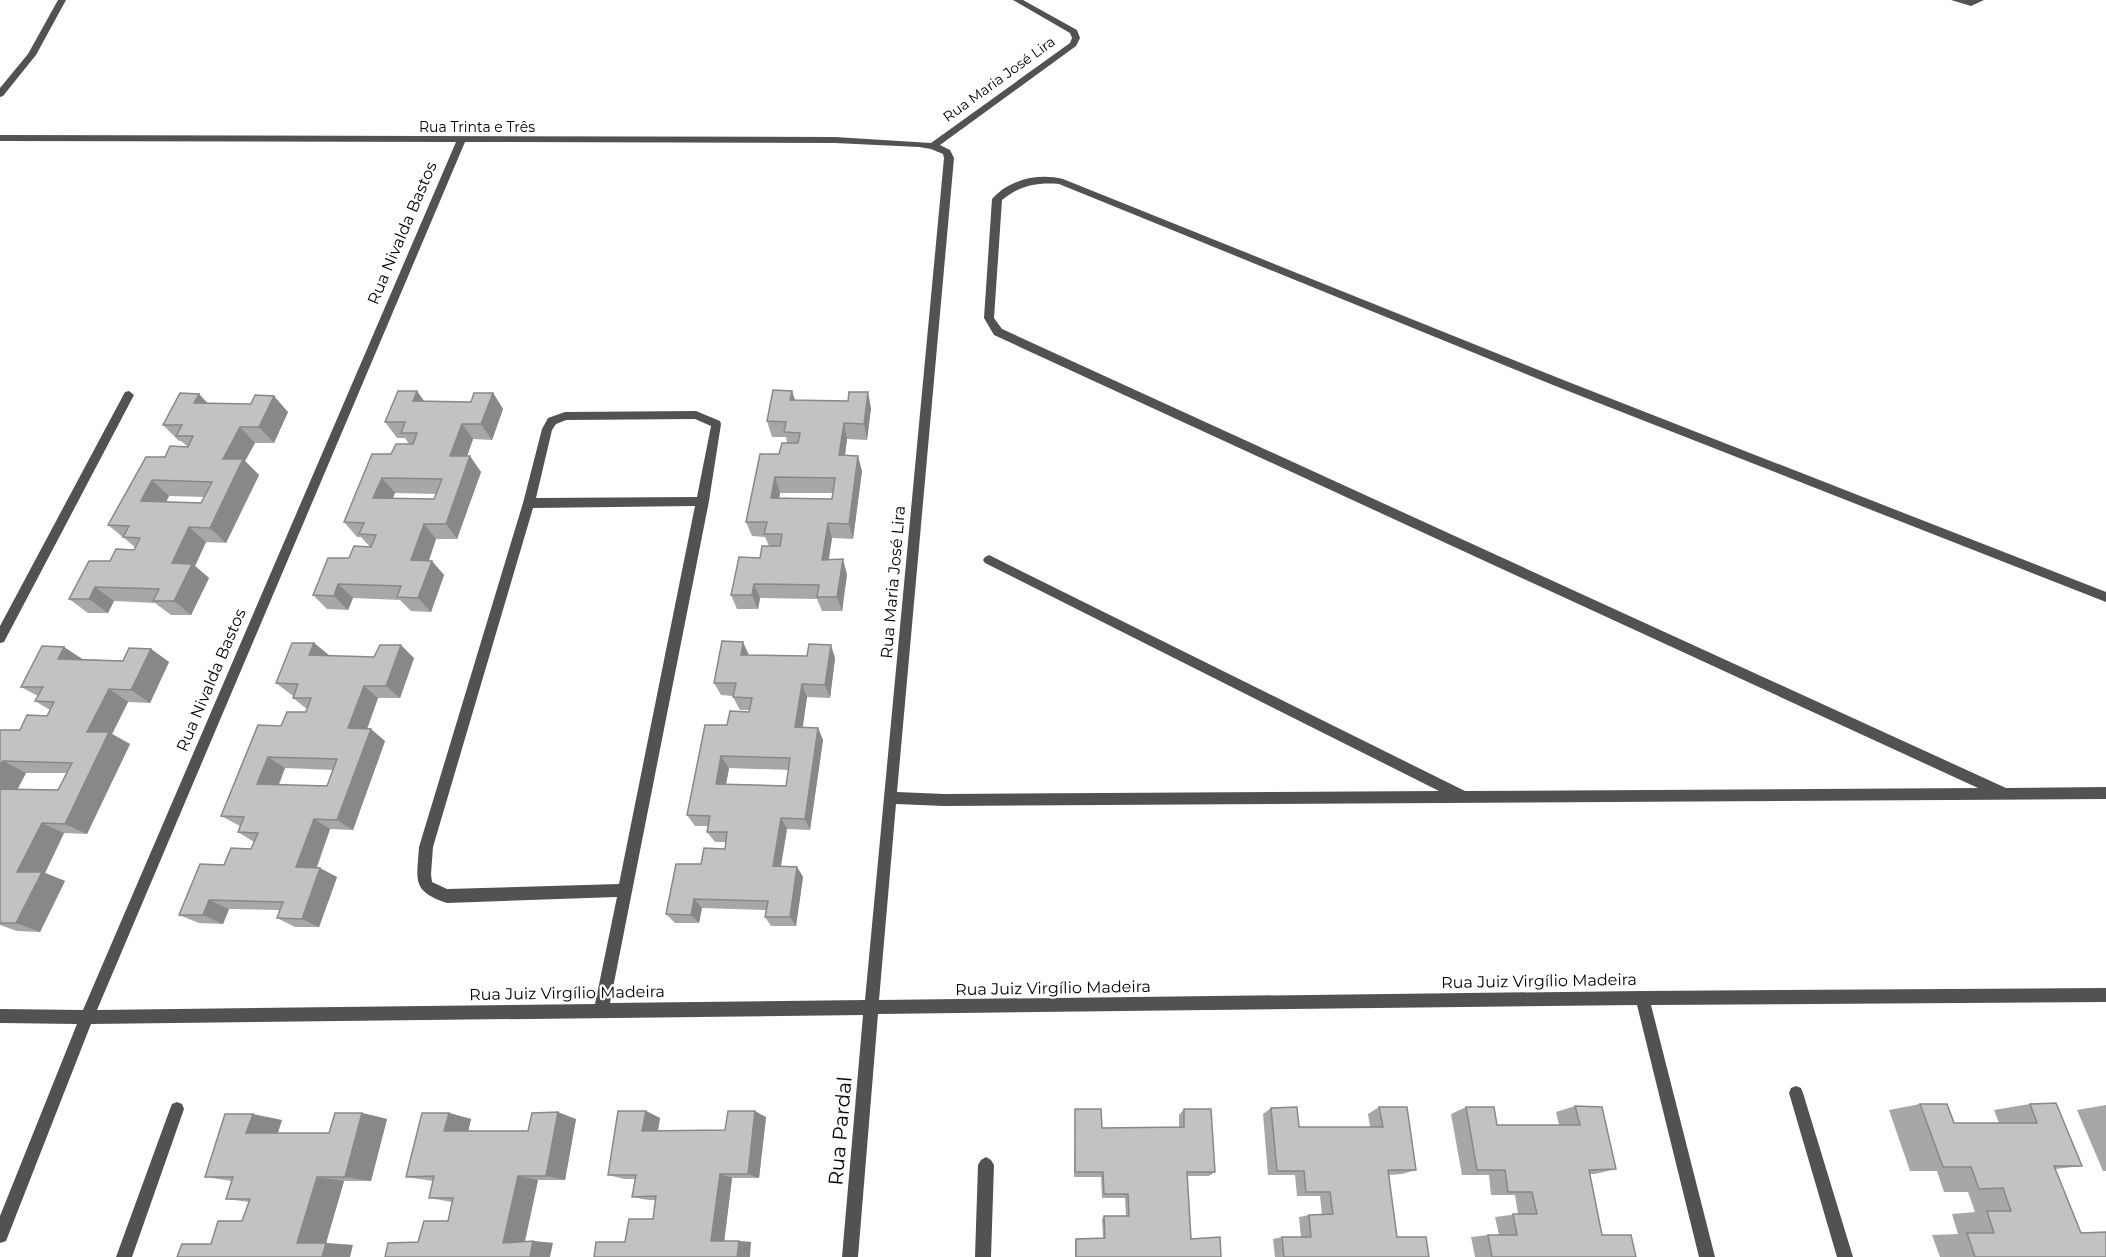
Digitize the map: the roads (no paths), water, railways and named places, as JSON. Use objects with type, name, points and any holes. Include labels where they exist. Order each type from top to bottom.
[{"type":"street","points":[[0,94],[32,55],[62,0]]},
{"type":"street","name":"Rua Maria José Lira","points":[[933,146],[1073,44],[1076,38],[1074,32],[1017,0]]},
{"type":"street","points":[[1955,0],[1971,4],[1980,0]]},
{"type":"street","name":"Rua Trinta e Três","points":[[0,138],[461,141],[728,139],[835,140],[933,146]]},
{"type":"street","name":"Rua Nivalda Bastos","points":[[0,1235],[87,1017],[461,141]]},
{"type":"street","name":"Rua Maria José Lira","points":[[871,1009],[949,158],[947,152],[933,146]]},
{"type":"street","points":[[2004,793],[998,332],[989,318],[997,199],[1009,188],[1027,181],[1044,179],[1059,181],[1556,381],[2106,597]]},
{"type":"street","points":[[0,638],[129,395]]},
{"type":"street","points":[[601,1011],[626,890],[703,501],[716,424],[696,415],[557,418],[547,429],[529,503],[426,847],[424,874],[426,886],[434,892],[447,896],[626,890]]},
{"type":"street","points":[[529,503],[703,501]]},
{"type":"street","points":[[988,560],[1464,797]]},
{"type":"street","points":[[890,798],[944,800],[2106,793]]},
{"type":"street","name":"Rua Juiz Virgílio Madeira","points":[[0,1016],[87,1017],[1642,998],[2106,995]]},
{"type":"street","points":[[1642,998],[1707,1257]]},
{"type":"street","name":"Rua Pardal","points":[[850,1257],[871,1009]]},
{"type":"street","points":[[1796,1093],[1845,1257]]},
{"type":"street","points":[[124,1257],[177,1109]]},
{"type":"street","points":[[983,1257],[986,1165]]}]
